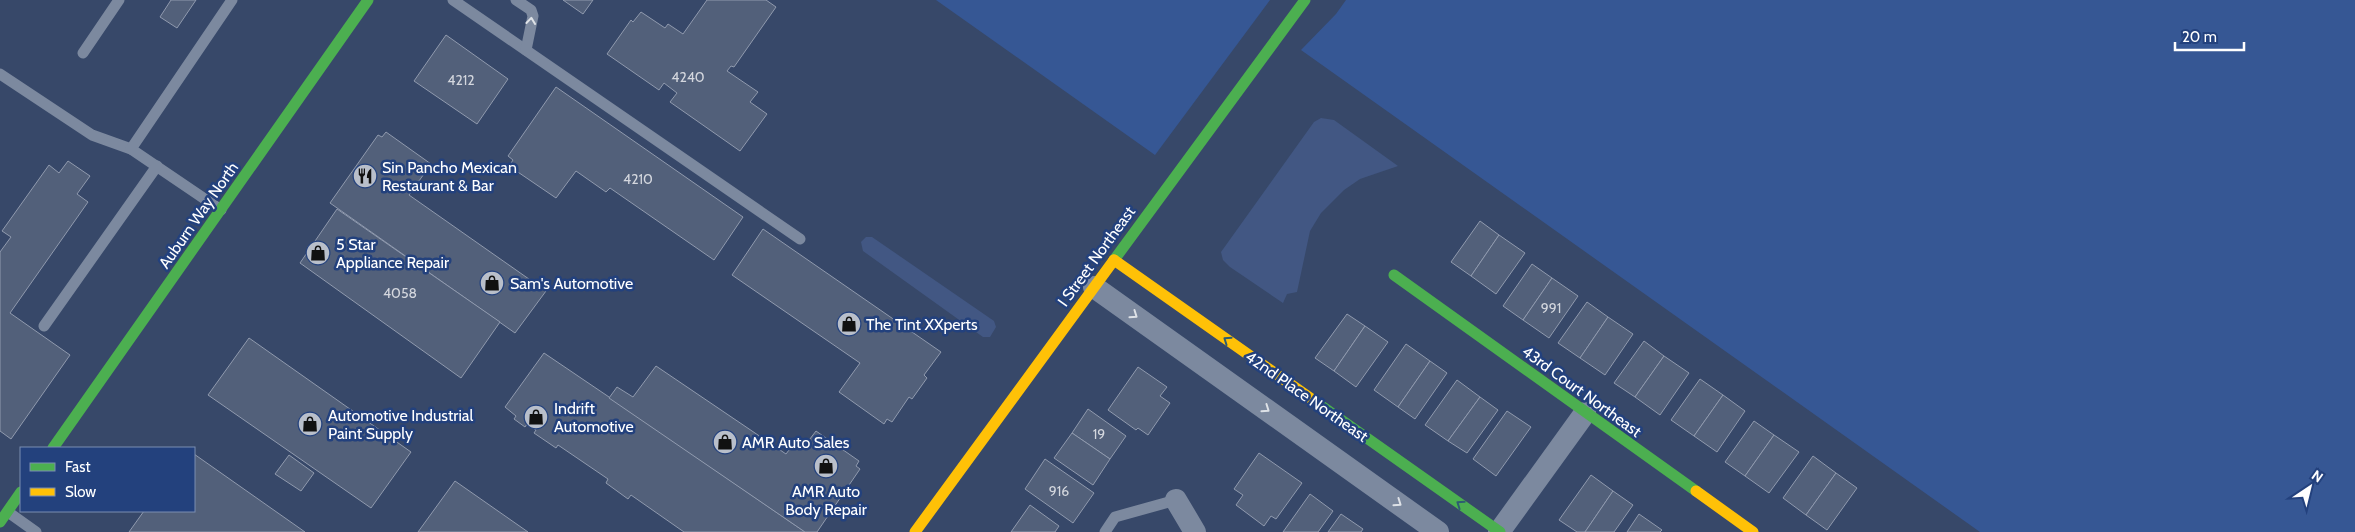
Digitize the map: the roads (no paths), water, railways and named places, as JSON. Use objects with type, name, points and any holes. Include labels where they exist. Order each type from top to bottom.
[{"type":"street","name":"Auburn Way North","points":[[54,447],[368,0]]},
{"type":"street","name":"I Street Northeast","points":[[915,532],[1305,0]]},
{"type":"street","name":"42nd Place Northeast","points":[[1114,260],[1500,532]]},
{"type":"street","name":"43rd Court Northeast","points":[[1394,275],[1753,532]]},
{"type":"street","points":[[1094,287],[1438,532]]},
{"type":"street","points":[[1500,532],[1585,413]]},
{"type":"street","points":[[0,522],[4,509],[20,493]]},
{"type":"street","points":[[1176,500],[1195,532]]},
{"type":"lane","points":[[83,53],[119,0]]},
{"type":"lane","points":[[131,149],[232,0]]},
{"type":"lane","points":[[453,0],[800,239]]},
{"type":"lane","points":[[516,0],[531,10],[533,16],[526,50]]},
{"type":"lane","points":[[0,74],[92,135],[131,149],[221,210]]},
{"type":"lane","points":[[44,326],[157,166]]},
{"type":"lane","points":[[1105,532],[1115,516],[1176,500]]},
{"type":"lane","points":[[4,509],[36,532]]},
{"type":"place","name":"Sin Pancho Mexican Restaurant & Bar","points":[[365,176]]},
{"type":"place","name":"5 Star Appliance Repair","points":[[318,253]]},
{"type":"place","name":"Sam's Automotive","points":[[492,283]]},
{"type":"place","name":"The Tint XXperts","points":[[849,324]]},
{"type":"place","name":"Indrift Automotive","points":[[536,417]]},
{"type":"place","name":"Automotive Industrial Paint Supply","points":[[310,424]]},
{"type":"place","name":"AMR Auto Sales","points":[[725,442]]},
{"type":"place","name":"AMR Auto Body Repair","points":[[826,466]]}]
